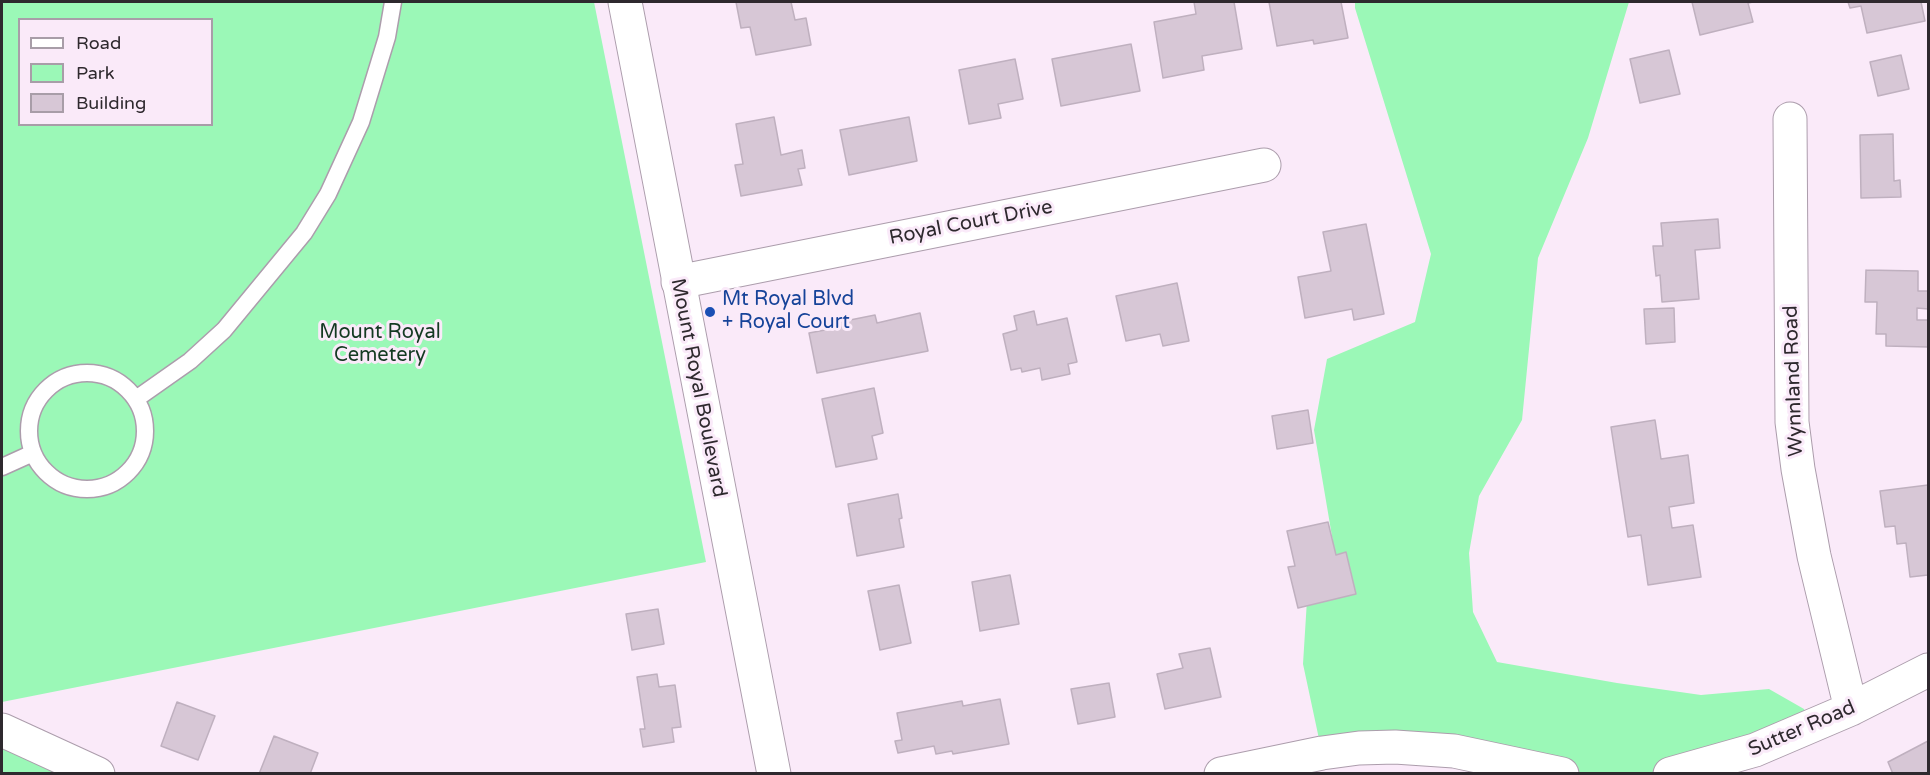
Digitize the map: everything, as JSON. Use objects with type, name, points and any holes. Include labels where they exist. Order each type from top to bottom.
[{"type":"street","name":"Mount Royal Boulevard","points":[[625,2],[774,774]]},
{"type":"street","name":"Wynnland Road","points":[[1790,119],[1792,422],[1814,556],[1851,709]]},
{"type":"street","name":"Royal Court Drive","points":[[678,282],[1264,165]]},
{"type":"street","name":"Sutter Road","points":[[1670,774],[1755,750],[1851,709],[1929,670]]},
{"type":"street","points":[[2,730],[98,774]]},
{"type":"street","points":[[1221,774],[1322,753],[1359,748],[1395,747],[1454,751],[1562,774]]},
{"type":"lane","points":[[136,399],[190,361],[224,330],[304,233],[328,194],[361,122],[384,47],[393,2]]},
{"type":"lane","points":[[88,373],[104,376],[119,383],[136,399],[143,416],[144,442],[139,457],[121,478],[110,485],[96,489],[79,489],[51,477],[41,467],[33,453],[28,432],[30,417],[37,400],[45,390],[72,375],[88,373]]},
{"type":"lane","points":[[2,466],[33,453]]},
{"type":"green space","name":"Mount Royal Cemetery","points":[[2,2],[594,2],[706,562],[2,702]]},
{"type":"green space","points":[[1355,2],[1629,2],[1588,138],[1538,258],[1522,420],[1479,496],[1469,553],[1473,612],[1497,662],[1701,695],[1769,689],[1804,709],[1810,728],[1670,774],[1562,773],[1322,753],[1303,664],[1307,600],[1335,554],[1314,430],[1327,359],[1415,322],[1431,254]]},
{"type":"green space","points":[[2,730],[98,773],[2,773]]},
{"type":"building","points":[[736,2],[791,2],[795,20],[806,18],[811,45],[756,55],[750,27],[741,28]]},
{"type":"building","points":[[1194,2],[1234,2],[1242,49],[1202,56],[1204,70],[1163,78],[1154,22],[1196,14]]},
{"type":"building","points":[[1269,2],[1341,2],[1348,38],[1314,44],[1313,40],[1277,46]]},
{"type":"building","points":[[1692,2],[1753,2],[1748,3],[1753,22],[1700,35]]},
{"type":"building","points":[[1848,2],[1921,2],[1925,21],[1867,33],[1861,6],[1850,8]]},
{"type":"building","points":[[1131,44],[1140,91],[1061,106],[1052,59]]},
{"type":"building","points":[[1669,50],[1680,94],[1640,103],[1630,59]]},
{"type":"building","points":[[1901,55],[1909,89],[1878,96],[1870,62]]},
{"type":"building","points":[[1015,59],[1023,99],[998,104],[1001,118],[969,124],[959,70]]},
{"type":"building","points":[[774,117],[781,155],[802,150],[805,168],[798,169],[802,185],[741,196],[735,165],[743,164],[736,124]]},
{"type":"building","points":[[909,117],[917,161],[849,175],[840,130]]},
{"type":"building","points":[[1893,134],[1894,181],[1900,180],[1901,197],[1861,198],[1860,135]]},
{"type":"building","points":[[1718,219],[1720,248],[1695,250],[1699,299],[1662,302],[1660,275],[1656,276],[1653,246],[1663,246],[1661,223]]},
{"type":"building","points":[[1366,224],[1384,314],[1354,320],[1352,309],[1305,318],[1298,277],[1331,271],[1323,232]]},
{"type":"building","points":[[1866,270],[1918,271],[1918,291],[1928,291],[1928,309],[1917,308],[1917,320],[1928,320],[1928,347],[1886,346],[1886,334],[1876,334],[1877,302],[1865,302]]},
{"type":"building","points":[[1177,283],[1189,341],[1163,346],[1160,334],[1126,341],[1116,296]]},
{"type":"building","points":[[1674,308],[1675,342],[1646,344],[1644,309]]},
{"type":"building","points":[[1034,311],[1037,325],[1067,318],[1077,362],[1068,364],[1070,374],[1042,380],[1040,368],[1022,372],[1021,368],[1011,370],[1003,334],[1017,330],[1014,316]]},
{"type":"building","points":[[920,313],[928,351],[817,373],[809,333],[841,327],[840,322],[875,315],[877,323]]},
{"type":"building","points":[[874,388],[883,433],[872,436],[877,459],[836,467],[822,399]]},
{"type":"building","points":[[1308,410],[1313,443],[1277,449],[1272,416]]},
{"type":"building","points":[[1655,420],[1661,459],[1688,455],[1694,503],[1669,507],[1672,528],[1693,525],[1701,577],[1648,585],[1641,535],[1628,537],[1611,427]]},
{"type":"building","points":[[1928,485],[1928,575],[1910,577],[1906,543],[1897,544],[1895,526],[1885,527],[1880,491]]},
{"type":"building","points":[[898,494],[902,518],[899,519],[904,547],[857,556],[848,504]]},
{"type":"building","points":[[1328,522],[1336,555],[1346,552],[1356,594],[1298,608],[1288,567],[1295,566],[1287,531]]},
{"type":"building","points":[[1010,575],[1019,624],[980,631],[972,582]]},
{"type":"building","points":[[899,585],[911,643],[880,650],[868,591]]},
{"type":"building","points":[[658,609],[664,644],[632,650],[626,614]]},
{"type":"building","points":[[1210,648],[1221,697],[1165,709],[1157,674],[1183,668],[1179,654]]},
{"type":"building","points":[[657,674],[659,687],[675,685],[681,727],[672,728],[674,742],[643,747],[640,729],[645,729],[637,677]]},
{"type":"building","points":[[1109,683],[1115,717],[1078,724],[1071,689]]},
{"type":"building","points":[[1000,699],[1009,744],[953,754],[952,751],[936,754],[934,746],[898,753],[895,741],[902,740],[897,713],[962,701],[963,706]]},
{"type":"building","points":[[177,702],[215,716],[198,760],[161,746]]},
{"type":"building","points":[[274,736],[318,753],[310,774],[259,774]]},
{"type":"building","points":[[1928,741],[1928,774],[1893,774],[1888,762]]},
{"type":"place","name":"Mt Royal Blvd + Royal Court","points":[[710,312]]}]
